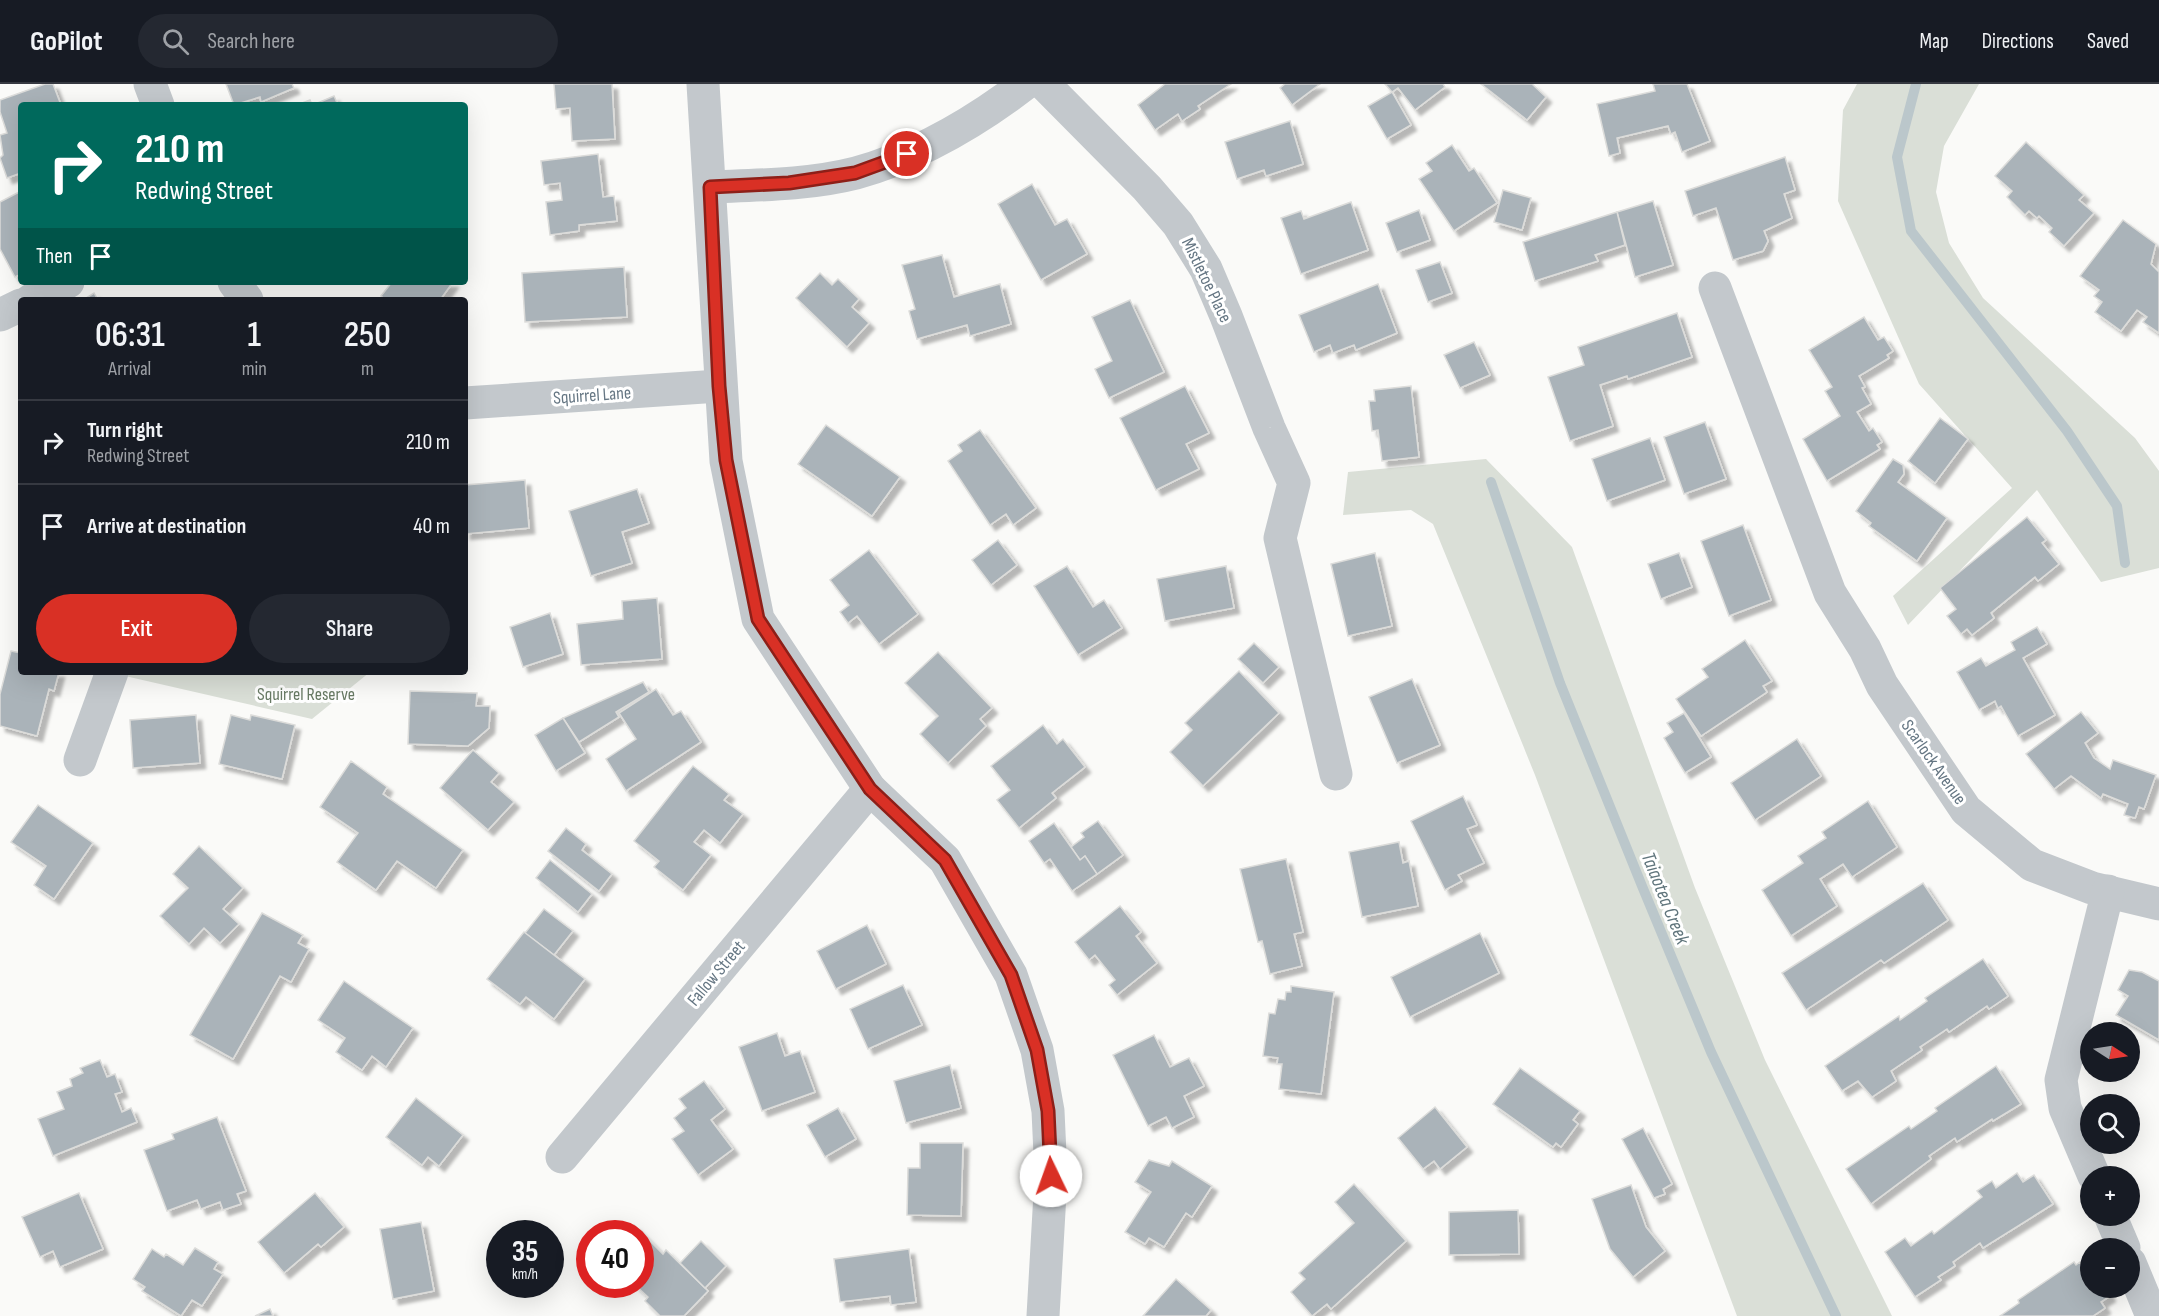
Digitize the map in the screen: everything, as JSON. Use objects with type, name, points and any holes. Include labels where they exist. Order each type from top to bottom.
[{"type":"street","points":[[150,84],[157,102]]},
{"type":"street","points":[[704,84],[719,386],[726,460],[758,619],[870,789],[945,860],[1011,975],[1037,1050],[1048,1111],[1051,1176],[1043,1316]]},
{"type":"street","points":[[710,187],[789,183],[855,173],[954,133],[1025,84]]},
{"type":"street","name":"Mistletoe Place","points":[[1044,84],[1147,188],[1178,224],[1206,269],[1269,428],[1294,483],[1280,538],[1336,774]]},
{"type":"street","points":[[37,297],[62,285]]},
{"type":"street","name":"Scarlock Avenue","points":[[1715,288],[1830,593],[1865,649],[1882,685],[1966,810],[2032,865],[2108,891],[2159,904]]},
{"type":"street","points":[[0,315],[18,306]]},
{"type":"street","name":"Squirrel Lane","points":[[468,403],[719,386]]},
{"type":"street","points":[[80,760],[111,675]]},
{"type":"street","name":"Fallow Street","points":[[562,1157],[870,789]]},
{"type":"street","points":[[2090,1166],[2066,1108],[2061,1080],[2108,891]]},
{"type":"street","points":[[2140,1287],[2152,1316]]},
{"type":"green space","points":[[1857,84],[1979,84],[1944,146],[1936,192],[1949,243],[1983,298],[2135,438],[2159,471],[2159,568],[2101,582],[2037,490],[1908,625],[1893,596],[2012,488],[1919,384],[1838,201],[1843,110]]},
{"type":"green space","points":[[1486,459],[1572,547],[1695,888],[1765,1060],[1892,1316],[1737,1316],[1535,775],[1433,524],[1411,510],[1343,515],[1348,472]]},
{"type":"green space","name":"Squirrel Reserve","points":[[125,675],[366,675],[312,719]]},
{"type":"building","points":[[45,84],[53,84],[60,102],[18,102],[18,174],[7,178],[0,158],[3,155],[0,135],[7,133],[0,112],[0,100]]},
{"type":"building","points":[[226,84],[292,84],[294,88],[261,102],[260,97],[244,102],[233,102]]},
{"type":"building","points":[[554,84],[612,84],[615,139],[572,141],[570,108],[556,109]]},
{"type":"building","points":[[1165,84],[1231,84],[1198,106],[1200,109],[1182,121],[1178,114],[1155,130],[1138,105]]},
{"type":"building","points":[[1285,84],[1320,84],[1292,105],[1280,88]]},
{"type":"building","points":[[1385,84],[1443,84],[1445,87],[1415,110],[1398,88],[1392,92]]},
{"type":"building","points":[[1481,84],[1532,84],[1546,97],[1527,120]]},
{"type":"building","points":[[1653,84],[1687,84],[1710,141],[1682,152],[1675,132],[1671,134],[1668,126],[1617,138],[1620,153],[1609,156],[1597,104],[1655,91]]},
{"type":"building","points":[[1392,92],[1411,125],[1387,139],[1368,106]]},
{"type":"building","points":[[334,96],[337,102],[320,102]]},
{"type":"building","points":[[1290,121],[1303,164],[1266,176],[1264,170],[1237,179],[1225,142]]},
{"type":"building","points":[[2026,142],[2084,195],[2079,200],[2094,213],[2064,246],[2049,232],[2052,228],[2039,216],[2037,218],[2029,211],[2025,215],[2007,197],[2012,191],[1995,176]]},
{"type":"building","points":[[1452,145],[1469,171],[1474,168],[1497,203],[1454,231],[1419,179],[1432,171],[1426,163]]},
{"type":"building","points":[[598,154],[603,197],[614,196],[617,221],[579,225],[579,231],[550,235],[546,202],[562,200],[560,183],[544,185],[541,161]]},
{"type":"building","points":[[1785,157],[1795,190],[1784,194],[1792,218],[1764,231],[1768,241],[1763,251],[1733,260],[1716,208],[1693,216],[1685,191]]},
{"type":"building","points":[[1032,184],[1055,225],[1067,219],[1087,254],[1041,280],[998,204]]},
{"type":"building","points":[[1503,190],[1531,198],[1522,230],[1494,222]]},
{"type":"building","points":[[18,193],[18,276],[15,277],[0,249],[0,202]]},
{"type":"building","points":[[1653,201],[1673,265],[1635,277],[1617,212]]},
{"type":"building","points":[[1351,202],[1368,250],[1301,274],[1281,218],[1301,211],[1304,219]]},
{"type":"building","points":[[1419,210],[1430,240],[1397,252],[1386,223]]},
{"type":"building","points":[[1617,212],[1625,245],[1595,255],[1598,261],[1535,281],[1523,242]]},
{"type":"building","points":[[2123,220],[2156,244],[2151,264],[2159,272],[2159,333],[2143,322],[2147,317],[2137,310],[2121,331],[2095,312],[2102,302],[2094,296],[2099,290],[2080,276]]},
{"type":"building","points":[[942,255],[954,297],[1000,284],[1011,324],[970,336],[967,325],[917,339],[909,311],[915,309],[902,265]]},
{"type":"building","points":[[1440,262],[1452,293],[1428,302],[1416,270]]},
{"type":"building","points":[[624,267],[627,317],[525,322],[522,273]]},
{"type":"building","points":[[820,273],[832,285],[838,279],[859,299],[852,307],[869,323],[847,347],[796,298]]},
{"type":"building","points":[[1378,284],[1397,333],[1356,350],[1354,345],[1333,353],[1330,345],[1314,352],[1299,315]]},
{"type":"building","points":[[390,285],[451,285],[442,297],[381,296]]},
{"type":"building","points":[[1130,300],[1164,372],[1109,398],[1095,369],[1112,361],[1092,317]]},
{"type":"building","points":[[1677,313],[1692,357],[1628,379],[1627,376],[1600,385],[1613,426],[1570,441],[1548,377],[1584,365],[1578,347]]},
{"type":"building","points":[[1864,317],[1878,340],[1884,337],[1893,351],[1887,355],[1889,358],[1859,376],[1865,387],[1862,388],[1871,404],[1857,412],[1869,431],[1873,428],[1882,442],[1877,445],[1880,449],[1827,481],[1803,439],[1840,416],[1825,391],[1832,387],[1809,350]]},
{"type":"building","points":[[1474,342],[1490,375],[1460,388],[1444,355]]},
{"type":"building","points":[[1185,386],[1209,433],[1186,444],[1199,469],[1156,490],[1120,418]]},
{"type":"building","points":[[1411,386],[1419,457],[1382,461],[1378,430],[1372,431],[1369,401],[1375,401],[1374,390]]},
{"type":"building","points":[[1940,418],[1968,439],[1935,483],[1908,461]]},
{"type":"building","points":[[1705,422],[1726,479],[1684,494],[1664,437]]},
{"type":"building","points":[[826,425],[900,477],[872,516],[798,464]]},
{"type":"building","points":[[980,430],[1036,508],[1013,525],[1006,514],[990,525],[948,461],[962,451],[958,445]]},
{"type":"building","points":[[1650,438],[1665,480],[1607,501],[1592,459]]},
{"type":"building","points":[[1893,459],[1903,465],[1904,474],[1898,482],[1947,518],[1917,561],[1869,526],[1871,523],[1856,511]]},
{"type":"building","points":[[525,480],[529,528],[468,534],[468,485]]},
{"type":"building","points":[[637,489],[649,523],[622,532],[632,563],[591,576],[569,511]]},
{"type":"building","points":[[2027,517],[2046,540],[2042,543],[2059,564],[2038,581],[2035,577],[1991,613],[1994,618],[1972,635],[1967,629],[1961,634],[1947,616],[1956,609],[1940,588]]},
{"type":"building","points":[[1743,525],[1771,600],[1729,616],[1701,541]]},
{"type":"building","points":[[998,540],[1017,565],[991,585],[972,560]]},
{"type":"building","points":[[869,550],[918,614],[879,644],[857,616],[848,623],[840,612],[849,605],[830,580]]},
{"type":"building","points":[[1375,553],[1392,626],[1348,636],[1331,564]]},
{"type":"building","points":[[1679,553],[1692,587],[1661,599],[1648,564]]},
{"type":"building","points":[[1067,566],[1093,607],[1104,600],[1122,628],[1078,655],[1034,586]]},
{"type":"building","points":[[1226,566],[1234,608],[1165,621],[1157,579]]},
{"type":"building","points":[[657,598],[662,659],[581,665],[577,624],[623,619],[622,601]]},
{"type":"building","points":[[550,613],[563,654],[523,667],[510,627]]},
{"type":"building","points":[[2037,627],[2047,644],[2023,658],[2055,715],[2018,736],[2001,706],[1998,708],[1995,701],[1979,710],[1957,672],[1981,658],[1986,666],[2015,650],[2011,642]]},
{"type":"building","points":[[1745,640],[1772,681],[1763,686],[1767,692],[1701,736],[1676,699],[1708,677],[1702,669]]},
{"type":"building","points":[[1254,643],[1279,667],[1263,683],[1238,659]]},
{"type":"building","points":[[11,651],[18,652],[18,675],[58,675],[54,691],[49,689],[37,736],[0,726],[0,694]]},
{"type":"building","points":[[938,652],[992,708],[980,719],[986,726],[948,763],[920,734],[938,716],[905,683]]},
{"type":"building","points":[[1239,671],[1279,713],[1203,786],[1170,752],[1192,730],[1185,723]]},
{"type":"building","points":[[1412,679],[1440,745],[1397,763],[1369,697]]},
{"type":"building","points":[[643,682],[649,692],[616,712],[619,717],[579,742],[563,718]]},
{"type":"building","points":[[656,689],[673,715],[681,711],[701,742],[626,791],[606,759],[636,739],[619,713]]},
{"type":"building","points":[[410,691],[477,693],[476,706],[490,706],[489,728],[468,746],[408,744]]},
{"type":"building","points":[[2081,712],[2098,733],[2085,743],[2094,758],[2110,769],[2113,760],[2156,775],[2144,809],[2139,807],[2135,818],[2124,815],[2128,804],[2103,794],[2101,798],[2071,776],[2054,789],[2026,754]]},
{"type":"building","points":[[1684,713],[1711,757],[1685,773],[1664,738],[1673,732],[1667,723]]},
{"type":"building","points":[[196,715],[200,763],[133,768],[130,720]]},
{"type":"building","points":[[231,715],[250,720],[251,715],[295,725],[282,779],[219,764]]},
{"type":"building","points":[[563,718],[585,753],[556,771],[535,735]]},
{"type":"building","points":[[1043,725],[1057,744],[1063,739],[1085,767],[1052,793],[1056,798],[1019,828],[997,800],[1010,790],[991,766]]},
{"type":"building","points":[[1797,739],[1821,776],[1755,820],[1731,783]]},
{"type":"building","points":[[473,750],[499,773],[491,782],[514,802],[488,830],[440,788]]},
{"type":"building","points":[[351,761],[387,787],[383,794],[463,850],[436,888],[397,861],[376,890],[337,862],[358,833],[320,807]]},
{"type":"building","points":[[693,766],[729,794],[724,800],[743,814],[720,843],[704,830],[694,842],[711,855],[683,890],[654,867],[659,861],[634,841]]},
{"type":"building","points":[[1463,796],[1477,825],[1467,829],[1484,863],[1458,875],[1462,881],[1445,890],[1411,821]]},
{"type":"building","points":[[1868,801],[1897,847],[1852,877],[1843,864],[1820,879],[1837,906],[1791,936],[1762,890],[1803,863],[1798,856],[1826,838],[1822,832]]},
{"type":"building","points":[[38,805],[93,843],[54,899],[34,885],[46,866],[11,842]]},
{"type":"building","points":[[1098,821],[1123,855],[1097,874],[1085,856],[1080,860],[1071,847],[1084,837],[1081,833]]},
{"type":"building","points":[[1054,823],[1080,860],[1085,856],[1097,874],[1072,891],[1050,859],[1044,863],[1029,841]]},
{"type":"building","points":[[566,828],[586,844],[582,850],[612,874],[599,891],[548,851]]},
{"type":"building","points":[[1399,842],[1403,863],[1409,861],[1418,906],[1362,917],[1349,852]]},
{"type":"building","points":[[199,846],[243,888],[223,909],[239,924],[220,943],[204,928],[189,944],[160,916],[188,888],[173,874]]},
{"type":"building","points":[[1286,859],[1303,932],[1294,934],[1302,966],[1270,974],[1262,941],[1258,942],[1240,869]]},
{"type":"building","points":[[550,860],[592,894],[578,912],[536,878]]},
{"type":"building","points":[[1923,883],[1948,920],[1884,963],[1881,960],[1806,1010],[1782,973]]},
{"type":"building","points":[[1120,906],[1141,932],[1136,936],[1157,963],[1117,995],[1109,985],[1115,980],[1095,955],[1089,960],[1075,942]]},
{"type":"building","points":[[544,909],[573,931],[554,955],[525,933]]},
{"type":"building","points":[[262,913],[303,935],[298,943],[309,949],[291,982],[280,976],[233,1059],[190,1035]]},
{"type":"building","points":[[867,925],[886,964],[836,989],[817,951]]},
{"type":"building","points":[[524,932],[585,979],[554,1019],[526,997],[520,1004],[487,979]]},
{"type":"building","points":[[1480,933],[1499,973],[1410,1017],[1391,977]]},
{"type":"building","points":[[1983,959],[2008,996],[1989,1009],[1987,1006],[1949,1032],[1947,1029],[1920,1047],[1922,1050],[1891,1071],[1896,1081],[1872,1097],[1858,1081],[1842,1091],[1825,1066],[1899,1016],[1900,1020],[1927,1001],[1925,998]]},
{"type":"building","points":[[2129,970],[2142,972],[2159,981],[2159,1040],[2140,1029],[2140,1022],[2128,1022],[2116,1015],[2128,996],[2118,990]]},
{"type":"building","points":[[344,981],[413,1028],[386,1067],[372,1056],[362,1070],[336,1052],[345,1038],[318,1020]]},
{"type":"building","points":[[903,985],[922,1025],[868,1049],[850,1009]]},
{"type":"building","points":[[1291,986],[1334,992],[1321,1094],[1279,1089],[1282,1064],[1277,1064],[1278,1058],[1263,1056],[1269,1013],[1275,1014],[1278,999],[1285,1000],[1286,992],[1291,992]]},
{"type":"building","points":[[777,1033],[785,1056],[800,1051],[815,1092],[762,1111],[739,1047]]},
{"type":"building","points":[[1154,1035],[1170,1067],[1189,1058],[1204,1086],[1184,1096],[1194,1117],[1172,1128],[1166,1117],[1148,1126],[1113,1055]]},
{"type":"building","points":[[100,1060],[107,1077],[115,1074],[122,1092],[115,1094],[122,1112],[131,1108],[137,1122],[53,1156],[38,1119],[64,1109],[57,1092],[72,1086],[70,1079],[83,1073],[80,1068]]},
{"type":"building","points":[[950,1065],[961,1108],[906,1123],[894,1081]]},
{"type":"building","points":[[1996,1066],[2021,1104],[1993,1121],[1992,1119],[1957,1142],[1955,1138],[1929,1156],[1931,1159],[1871,1204],[1846,1169],[1909,1126],[1911,1129],[1937,1111],[1935,1108]]},
{"type":"building","points":[[1520,1068],[1580,1111],[1573,1120],[1578,1124],[1561,1147],[1556,1143],[1553,1147],[1493,1104]]},
{"type":"building","points":[[704,1081],[725,1109],[711,1120],[733,1149],[698,1175],[672,1139],[684,1131],[674,1118],[686,1108],[679,1099]]},
{"type":"building","points":[[416,1098],[463,1135],[439,1166],[428,1157],[422,1165],[386,1137]]},
{"type":"building","points":[[1435,1107],[1467,1147],[1440,1169],[1434,1161],[1423,1169],[1398,1138]]},
{"type":"building","points":[[838,1108],[856,1139],[825,1157],[807,1125]]},
{"type":"building","points":[[217,1117],[246,1191],[237,1194],[241,1204],[223,1210],[220,1202],[201,1209],[197,1200],[167,1211],[144,1150],[174,1139],[172,1134]]},
{"type":"building","points":[[1643,1128],[1672,1184],[1663,1189],[1665,1194],[1654,1198],[1622,1139]]},
{"type":"building","points":[[920,1143],[963,1143],[961,1216],[907,1215],[908,1168],[920,1168]]},
{"type":"building","points":[[1149,1160],[1169,1166],[1172,1161],[1212,1186],[1192,1217],[1186,1213],[1164,1247],[1149,1238],[1145,1244],[1125,1232],[1151,1192],[1135,1182]]},
{"type":"building","points":[[2017,1173],[2023,1182],[2034,1175],[2053,1204],[1983,1248],[1980,1243],[1953,1262],[1955,1266],[1938,1277],[1941,1280],[1915,1297],[1885,1252],[1905,1238],[1911,1246],[1932,1231],[1934,1234],[1982,1197],[1977,1191],[1992,1181],[1996,1188]]},
{"type":"building","points":[[1354,1184],[1406,1241],[1331,1309],[1327,1304],[1312,1316],[1291,1292],[1305,1279],[1299,1273],[1354,1223],[1335,1202]]},
{"type":"building","points":[[1631,1185],[1646,1227],[1665,1251],[1633,1277],[1610,1249],[1592,1199]]},
{"type":"building","points":[[79,1193],[103,1249],[60,1267],[53,1251],[40,1257],[22,1217]]},
{"type":"building","points":[[315,1193],[344,1227],[321,1247],[318,1244],[284,1273],[258,1242]]},
{"type":"building","points":[[1518,1210],[1519,1254],[1449,1255],[1449,1212]]},
{"type":"building","points":[[421,1222],[434,1291],[393,1299],[380,1229]]},
{"type":"building","points":[[701,1241],[726,1266],[705,1288],[680,1263]]},
{"type":"building","points":[[654,1245],[663,1254],[666,1250],[708,1291],[684,1316],[660,1316],[645,1301],[647,1298],[654,1298]]},
{"type":"building","points":[[195,1248],[218,1262],[214,1269],[223,1274],[202,1306],[192,1300],[181,1316],[142,1291],[145,1287],[133,1279],[152,1249],[164,1257],[166,1254],[183,1265]]},
{"type":"building","points":[[909,1249],[916,1302],[891,1305],[890,1296],[840,1302],[834,1259]]},
{"type":"building","points":[[2074,1262],[2076,1265],[2080,1262],[2080,1298],[2107,1298],[2101,1302],[2105,1308],[2093,1316],[2000,1316],[2019,1303],[2018,1300]]},
{"type":"building","points":[[1176,1279],[1211,1310],[1206,1316],[1143,1316]]},
{"type":"building","points":[[270,1309],[273,1316],[255,1316]]},
{"type":"waterway","points":[[1916,84],[1897,157],[1911,231],[2067,431],[2117,506],[2125,563]]},
{"type":"waterway","name":"Taiaotea Creek","points":[[1491,482],[1560,683],[1642,886],[1711,1052],[1836,1316]]},
{"type":"route","points":[[907,154],[855,173],[789,183],[710,187],[719,386],[726,460],[758,619],[870,789],[945,860],[1011,975],[1037,1050],[1048,1111],[1051,1176]]}]
